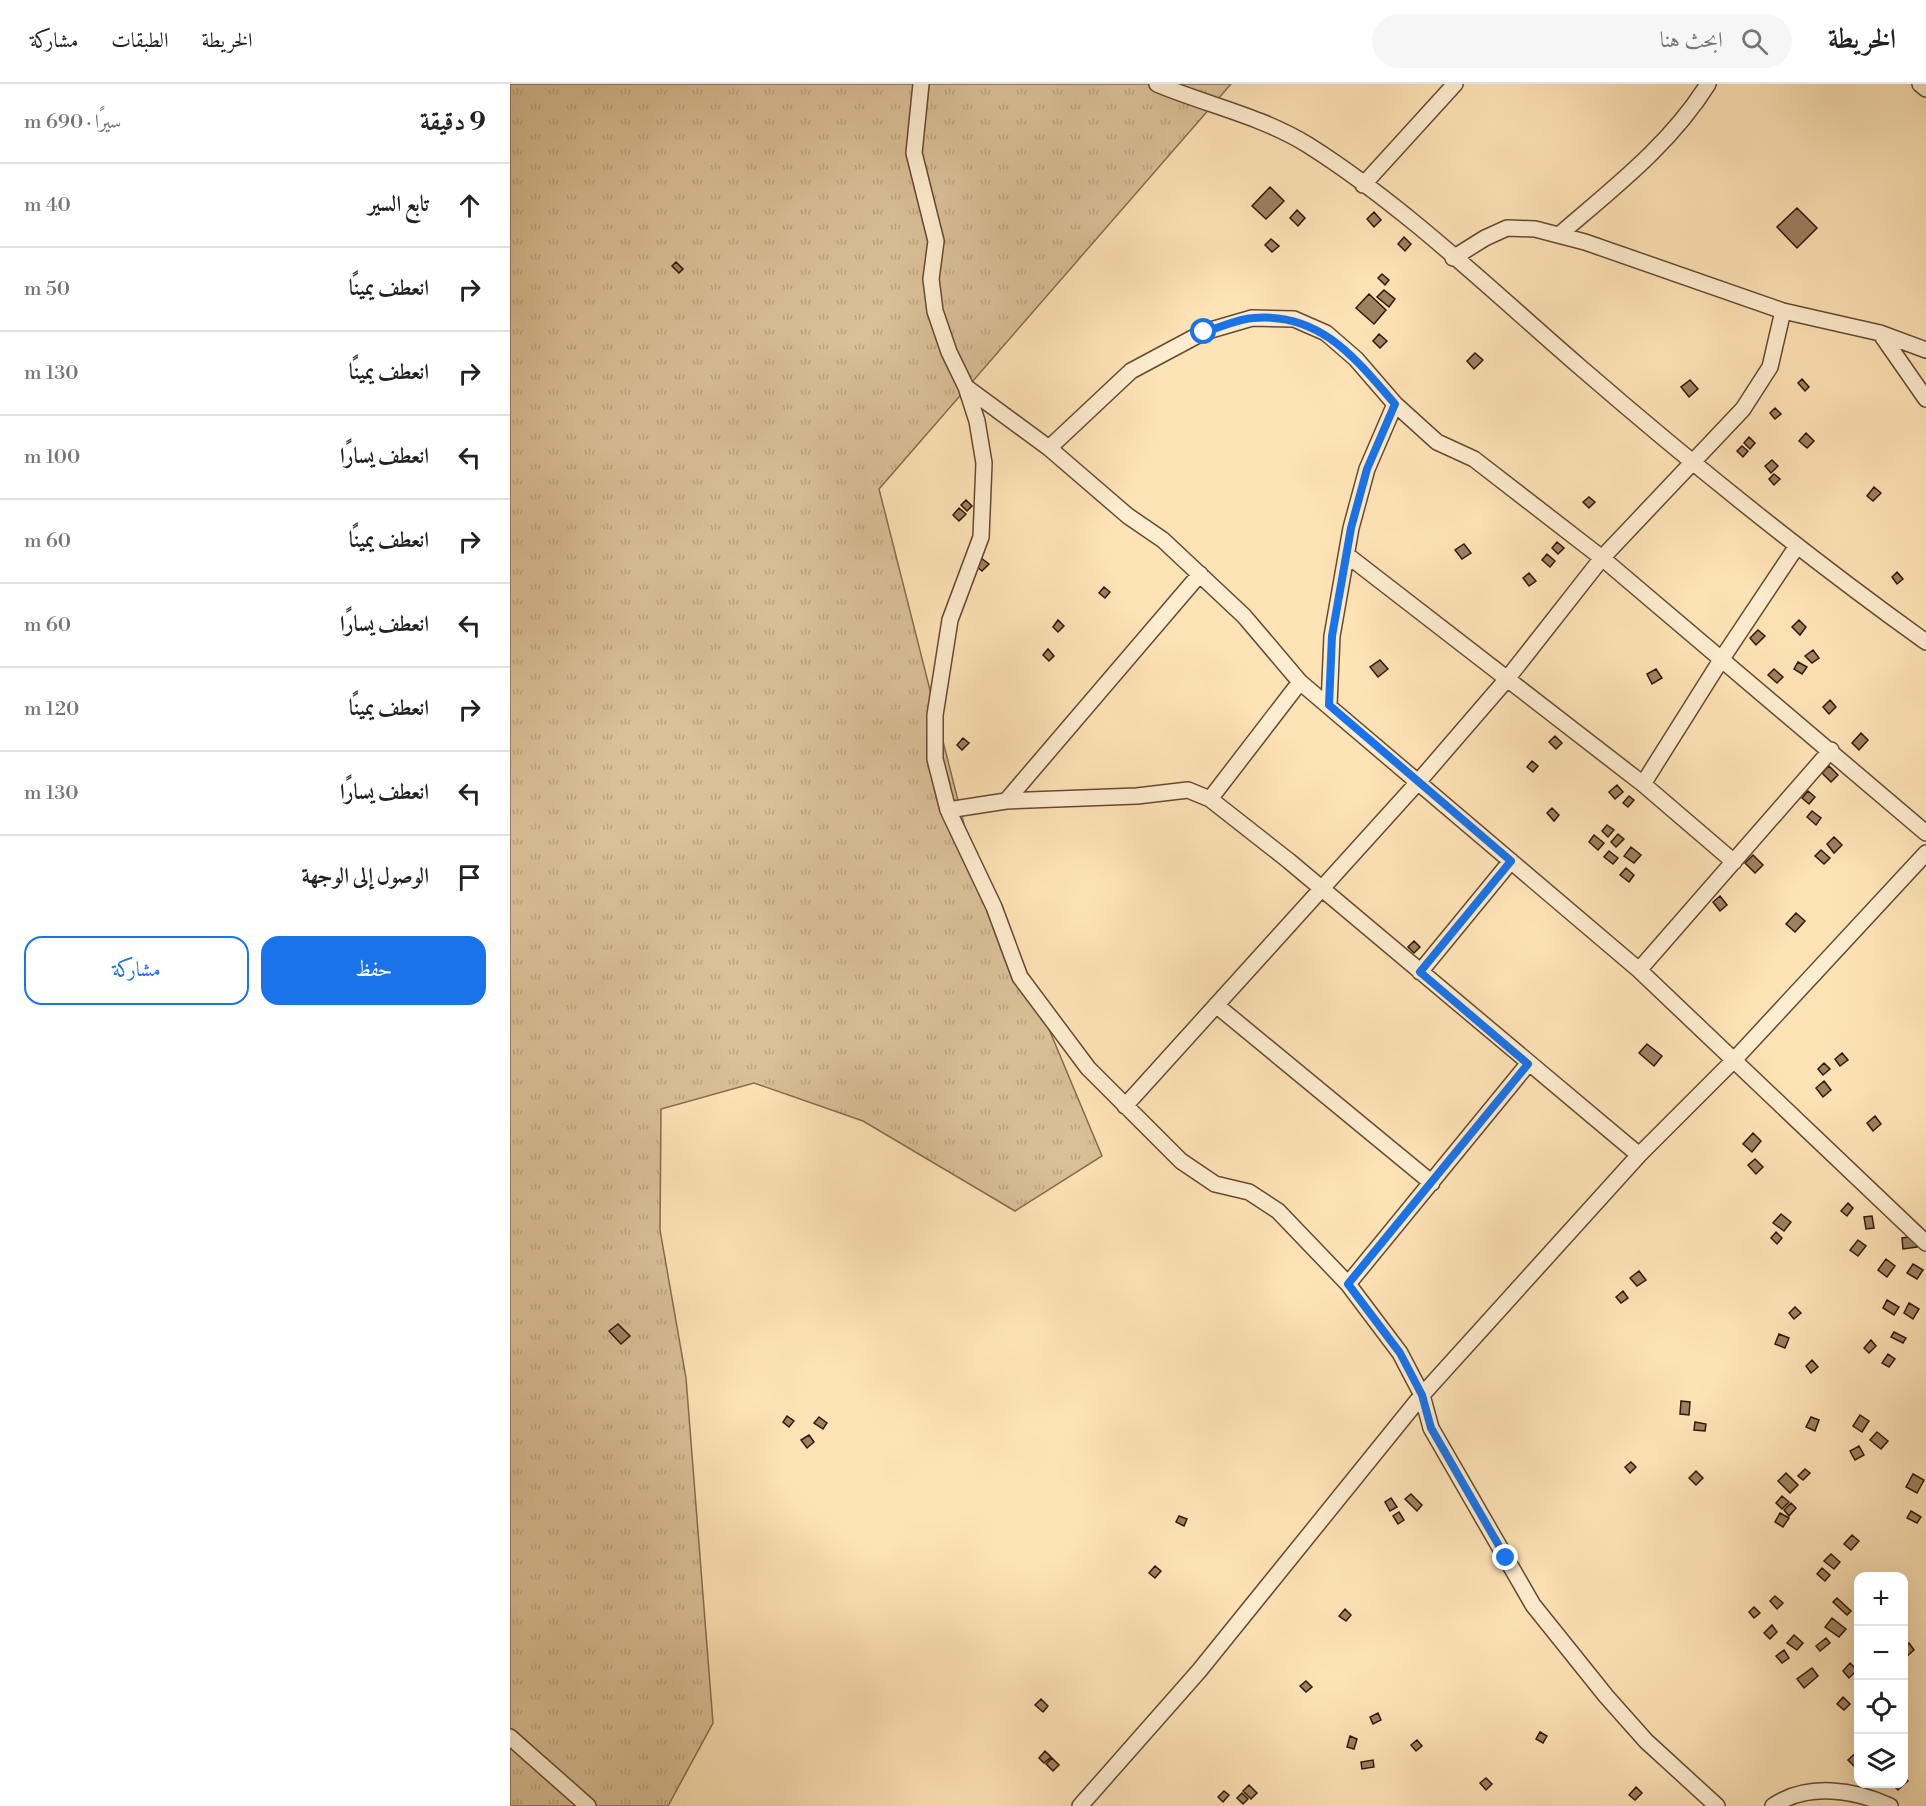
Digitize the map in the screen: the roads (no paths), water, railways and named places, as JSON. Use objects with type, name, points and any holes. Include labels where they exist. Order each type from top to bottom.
[{"type":"street","points":[[921,84],[914,153],[936,241],[931,279],[934,311],[966,387],[977,421],[984,463],[981,537],[950,620],[935,715],[934,759],[948,810],[994,907],[1020,977],[1088,1068],[1181,1161],[1215,1184],[1249,1192],[1278,1211],[1348,1284],[1400,1353],[1422,1395],[1431,1428],[1533,1605],[1606,1696],[1646,1741],[1717,1806]]},
{"type":"street","points":[[1157,84],[1251,116],[1307,145],[1363,185],[1453,258],[1691,464],[1926,642]]},
{"type":"street","points":[[1363,185],[1455,84]]},
{"type":"street","points":[[1559,235],[1651,155],[1696,104],[1708,84]]},
{"type":"street","points":[[1920,84],[1926,89]]},
{"type":"street","points":[[1453,258],[1485,238],[1507,228],[1534,229],[1559,235],[1783,311],[1880,333],[1926,350]]},
{"type":"street","points":[[1125,1106],[1419,781],[1507,679],[1602,558],[1743,409],[1770,367],[1783,311]]},
{"type":"street","points":[[1049,448],[1131,371],[1204,332],[1252,318],[1294,320],[1326,333],[1356,359],[1395,404],[1437,442],[1474,459],[1602,558],[1720,660],[1831,750],[1926,833]]},
{"type":"street","points":[[1880,333],[1926,399]]},
{"type":"street","points":[[966,387],[1049,448],[1128,516],[1163,540],[1244,616],[1300,682],[1639,970],[1926,1243]]},
{"type":"street","points":[[1329,705],[1332,636],[1347,555],[1367,469],[1395,404]]},
{"type":"street","points":[[1643,784],[1720,660],[1797,546]]},
{"type":"street","points":[[1347,555],[1643,784],[1734,862]]},
{"type":"street","points":[[1006,801],[1200,574]]},
{"type":"street","points":[[1210,799],[1300,682]]},
{"type":"street","points":[[1639,970],[1831,750]]},
{"type":"street","points":[[948,810],[1006,801],[1137,796],[1188,790],[1210,799],[1321,888],[1639,1155]]},
{"type":"street","points":[[1080,1806],[1199,1671],[1422,1395],[1639,1155],[1735,1059],[1926,853]]},
{"type":"street","points":[[1420,972],[1511,861]]},
{"type":"street","points":[[1216,1005],[1432,1183]]},
{"type":"street","points":[[1348,1284],[1528,1064]]},
{"type":"street","points":[[510,1737],[588,1806]]},
{"type":"street","points":[[1773,1806],[1806,1793],[1838,1791],[1865,1794],[1890,1806]]}]
